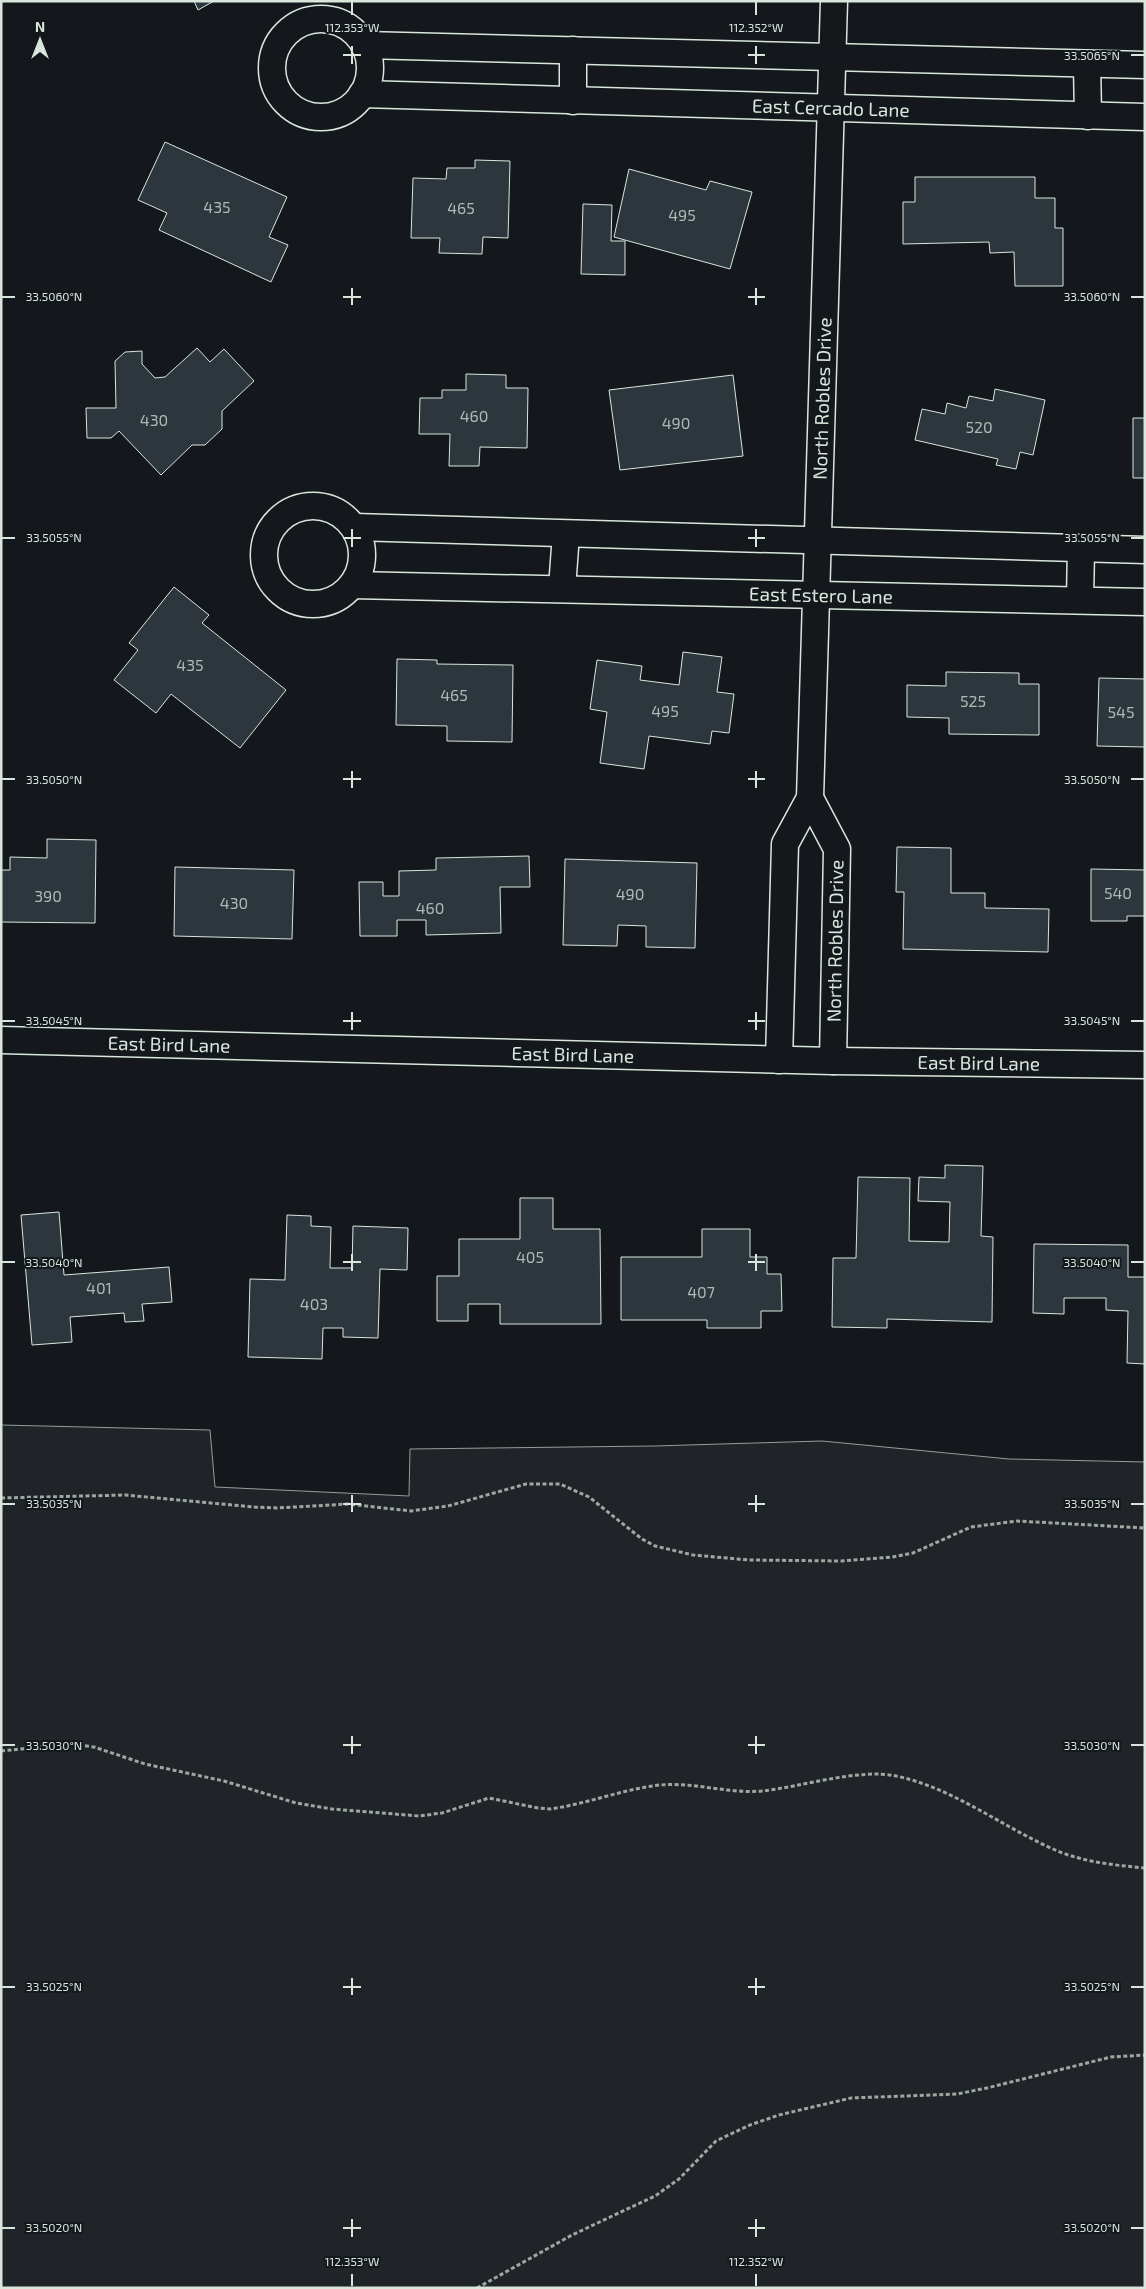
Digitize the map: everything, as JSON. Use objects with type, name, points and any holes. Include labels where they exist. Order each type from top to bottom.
[{"type":"street","name":"North Robles Drive","points":[[779,1060],[785,844],[810,798],[834,1]]},
{"type":"street","points":[[325,19],[348,27],[364,44],[369,58],[370,73],[358,100],[339,114],[320,118],[307,115],[288,104],[279,93],[274,83],[272,67],[276,48],[284,36],[294,27],[306,21],[325,19]]},
{"type":"street","points":[[364,44],[1145,65]]},
{"type":"street","points":[[573,50],[573,100]]},
{"type":"street","points":[[1087,64],[1088,116]]},
{"type":"street","name":"East Cercado Lane","points":[[362,94],[1145,117]]},
{"type":"street","points":[[312,506],[328,508],[343,516],[354,527],[360,538],[362,563],[352,585],[339,596],[324,602],[308,604],[292,599],[278,590],[269,577],[264,561],[264,544],[271,529],[282,517],[296,509],[312,506]]},
{"type":"street","points":[[354,527],[1145,550]]},
{"type":"street","points":[[562,588],[566,534]]},
{"type":"street","points":[[1080,600],[1081,548]]},
{"type":"street","name":"East Estero Lane","points":[[352,585],[562,588],[1145,602]]},
{"type":"street","name":"North Robles Drive","points":[[810,798],[836,848],[833,1062]]},
{"type":"street","name":"East Bird Lane","points":[[1,1040],[833,1062],[1145,1065]]},
{"type":"path","points":[[1,1498],[125,1495],[254,1507],[277,1508],[348,1504],[411,1511],[448,1506],[526,1484],[560,1484],[588,1496],[642,1539],[655,1546],[693,1555],[749,1560],[841,1561],[892,1557],[913,1552],[971,1527],[1017,1521],[1145,1528]]},
{"type":"path","points":[[1,1751],[72,1744],[88,1746],[145,1764],[224,1781],[296,1803],[405,1816],[442,1813],[489,1798],[550,1809],[661,1785],[695,1785],[732,1791],[761,1791],[866,1775],[894,1775],[919,1782],[984,1812],[1054,1850],[1088,1861],[1145,1868]]},
{"type":"path","points":[[477,2288],[572,2235],[655,2196],[679,2179],[716,2141],[758,2122],[789,2112],[852,2098],[957,2094],[1111,2057],[1145,2055]]},
{"type":"shaded area","points":[[1,1425],[210,1430],[215,1487],[409,1496],[410,1449],[654,1446],[822,1441],[1009,1459],[1145,1462],[1145,2288],[1,2288]]},
{"type":"building","points":[[194,1],[214,1],[198,10]]},
{"type":"building","points":[[165,142],[287,197],[269,237],[288,245],[271,282],[159,230],[167,213],[138,200]]},
{"type":"building","points":[[475,160],[510,161],[508,238],[483,237],[482,254],[439,253],[440,238],[411,238],[413,178],[446,179],[447,168],[475,168]]},
{"type":"building","points":[[629,169],[706,190],[710,181],[752,192],[730,269],[614,237]]},
{"type":"building","points":[[915,177],[1035,177],[1035,198],[1055,198],[1055,228],[1063,228],[1063,286],[1015,286],[1014,252],[990,253],[989,242],[903,244],[903,202],[915,202]]},
{"type":"building","points":[[583,204],[612,205],[611,241],[625,241],[625,275],[581,274]]},
{"type":"building","points":[[197,348],[210,362],[224,349],[254,381],[222,411],[222,429],[205,445],[192,445],[161,475],[119,431],[111,438],[87,438],[86,408],[116,408],[115,361],[125,352],[142,351],[142,364],[155,378],[165,377]]},
{"type":"building","points":[[466,374],[506,375],[506,388],[528,388],[527,448],[480,447],[479,466],[449,466],[450,434],[419,434],[420,398],[442,398],[442,390],[466,390]]},
{"type":"building","points":[[733,375],[743,456],[620,470],[609,390]]},
{"type":"building","points":[[995,389],[1045,400],[1033,455],[1020,452],[1016,469],[996,465],[998,459],[915,440],[922,409],[945,414],[947,403],[966,408],[969,396],[993,401]]},
{"type":"building","points":[[1133,418],[1145,418],[1145,478],[1133,478]]},
{"type":"building","points":[[174,587],[209,615],[202,623],[286,690],[240,748],[171,694],[156,713],[114,680],[138,650],[129,643]]},
{"type":"building","points":[[683,652],[722,657],[717,692],[734,694],[729,733],[712,731],[710,744],[649,736],[644,769],[600,763],[607,712],[590,709],[597,660],[642,666],[640,680],[679,685]]},
{"type":"building","points":[[397,659],[437,660],[437,664],[513,665],[512,742],[447,741],[447,726],[396,725]]},
{"type":"building","points":[[946,672],[1019,673],[1019,684],[1039,684],[1039,735],[949,734],[949,718],[907,717],[907,685],[946,686]]},
{"type":"building","points":[[1099,678],[1145,679],[1145,747],[1097,746]]},
{"type":"building","points":[[47,839],[96,840],[95,923],[1,922],[1,870],[10,870],[10,857],[47,858]]},
{"type":"building","points":[[897,847],[951,848],[951,893],[985,893],[985,908],[1049,909],[1048,952],[903,949],[904,892],[896,892]]},
{"type":"building","points":[[529,856],[530,887],[500,887],[501,933],[426,935],[426,920],[397,920],[397,936],[360,936],[359,882],[383,882],[383,896],[399,896],[399,871],[436,870],[436,858]]},
{"type":"building","points":[[565,859],[697,863],[695,948],[646,947],[646,926],[618,925],[617,946],[563,945]]},
{"type":"building","points":[[175,867],[294,870],[292,939],[174,936]]},
{"type":"building","points":[[1091,869],[1145,870],[1145,916],[1127,916],[1127,921],[1091,921]]},
{"type":"building","points":[[945,1165],[983,1166],[981,1236],[993,1237],[992,1322],[887,1319],[887,1328],[832,1327],[833,1258],[856,1258],[858,1177],[910,1178],[909,1241],[949,1242],[950,1202],[918,1201],[919,1177],[945,1178]]},
{"type":"building","points":[[520,1198],[553,1198],[553,1229],[600,1229],[601,1324],[500,1324],[500,1304],[468,1304],[468,1321],[437,1321],[437,1276],[459,1276],[459,1239],[520,1239]]},
{"type":"building","points":[[59,1212],[64,1275],[169,1267],[172,1302],[142,1304],[144,1321],[125,1322],[124,1313],[70,1317],[72,1342],[32,1345],[21,1215]]},
{"type":"building","points":[[287,1215],[311,1216],[311,1226],[331,1227],[330,1268],[352,1268],[353,1226],[408,1228],[407,1270],[380,1269],[378,1338],[343,1337],[343,1328],[323,1328],[322,1359],[248,1357],[250,1279],[285,1280]]},
{"type":"building","points":[[702,1229],[750,1229],[750,1257],[767,1257],[767,1274],[781,1274],[782,1311],[761,1311],[761,1328],[707,1328],[707,1320],[621,1320],[621,1257],[702,1257]]},
{"type":"building","points":[[1034,1244],[1128,1245],[1128,1277],[1145,1277],[1145,1364],[1127,1363],[1128,1311],[1106,1310],[1106,1298],[1064,1298],[1064,1314],[1033,1313]]}]
